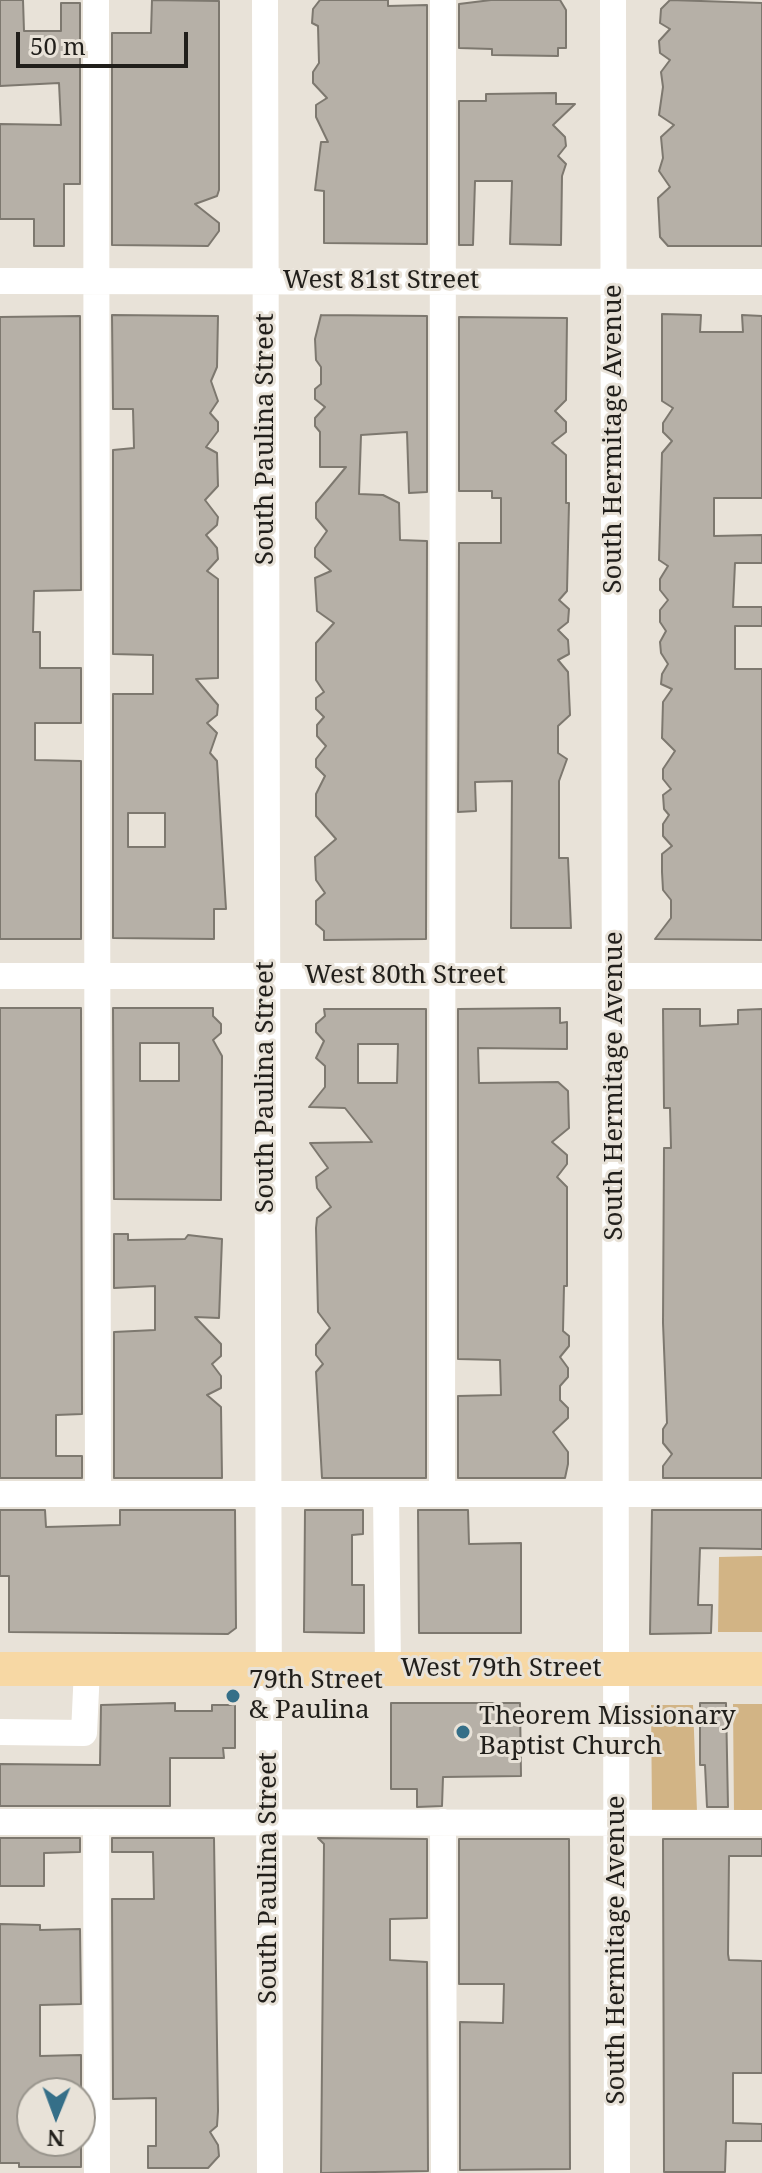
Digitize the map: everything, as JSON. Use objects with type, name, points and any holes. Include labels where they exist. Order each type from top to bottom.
[{"type":"main road","name":"West 79th Street","points":[[0,1669],[762,1669]]},
{"type":"street","points":[[96,0],[98,1494]]},
{"type":"street","name":"South Paulina Street","points":[[265,0],[270,2173]]},
{"type":"street","points":[[442,1494],[443,0]]},
{"type":"street","name":"South Hermitage Avenue","points":[[613,0],[617,2173]]},
{"type":"street","name":"West 81st Street","points":[[0,281],[762,282]]},
{"type":"street","name":"West 80th Street","points":[[0,976],[762,976]]},
{"type":"street","points":[[0,1494],[762,1494]]},
{"type":"street","points":[[386,1494],[388,1669]]},
{"type":"street","points":[[0,1732],[84,1733],[87,1669]]},
{"type":"street","points":[[0,1822],[762,1823]]},
{"type":"street","points":[[96,1822],[97,2173]]},
{"type":"street","points":[[443,1822],[444,2173]]},
{"type":"shaded area","points":[[762,1556],[762,1632],[718,1632],[719,1557]]},
{"type":"shaded area","points":[[733,1704],[762,1704],[762,1815],[734,1815]]},
{"type":"shaded area","points":[[651,1705],[693,1705],[697,1812],[652,1811]]},
{"type":"building","points":[[0,0],[23,0],[24,31],[61,31],[61,3],[80,3],[80,184],[64,184],[64,246],[34,246],[34,219],[0,219],[0,124],[61,125],[59,83],[0,86]]},
{"type":"building","points":[[152,0],[219,1],[219,190],[217,196],[195,204],[219,223],[219,231],[208,246],[112,245],[112,33],[151,33]]},
{"type":"building","points":[[320,0],[388,0],[388,6],[427,5],[427,244],[324,243],[324,191],[315,190],[321,142],[328,142],[316,117],[316,105],[327,98],[313,83],[313,72],[319,63],[318,26],[312,23],[313,9]]},
{"type":"building","points":[[491,0],[560,0],[566,10],[566,48],[558,48],[558,56],[492,55],[492,49],[459,48],[459,4]]},
{"type":"building","points":[[670,0],[762,3],[762,246],[668,246],[660,237],[658,198],[670,187],[659,171],[663,158],[661,137],[674,125],[659,115],[663,87],[661,72],[670,60],[660,53],[659,41],[670,29],[660,23],[661,9]]},
{"type":"building","points":[[556,93],[556,104],[575,104],[553,125],[565,137],[566,146],[558,156],[566,164],[562,176],[561,245],[510,244],[512,181],[475,181],[473,245],[459,245],[459,101],[486,101],[486,94]]},
{"type":"building","points":[[662,314],[701,315],[700,332],[743,332],[742,315],[762,316],[762,498],[714,498],[714,536],[762,535],[762,563],[735,563],[733,607],[762,607],[762,626],[735,626],[735,669],[762,669],[762,940],[655,939],[671,918],[671,900],[663,890],[662,854],[672,846],[663,836],[663,824],[669,815],[664,809],[663,795],[671,789],[663,779],[663,769],[675,751],[662,738],[663,702],[672,689],[661,684],[668,664],[661,653],[660,642],[666,631],[660,622],[660,610],[668,600],[660,590],[660,579],[668,566],[659,560],[662,453],[672,441],[663,432],[663,423],[673,408],[662,401]]},
{"type":"building","points":[[112,315],[218,316],[217,367],[211,381],[218,401],[210,413],[218,422],[218,431],[206,447],[217,453],[218,486],[205,500],[218,517],[217,525],[206,535],[217,548],[218,559],[207,571],[218,579],[218,678],[196,679],[218,705],[217,715],[207,723],[217,733],[210,753],[217,761],[226,909],[214,909],[214,939],[113,938],[113,694],[153,694],[153,655],[113,654],[113,450],[134,448],[133,409],[113,409]],"holes":[[[128,813],[165,813],[165,847],[128,847]]]},
{"type":"building","points":[[321,315],[427,316],[427,492],[409,493],[407,432],[361,435],[359,494],[383,495],[399,503],[400,540],[427,541],[426,939],[324,940],[324,931],[316,924],[316,901],[325,893],[316,880],[315,857],[336,839],[316,816],[316,794],[325,776],[316,767],[316,759],[326,746],[317,736],[317,725],[324,717],[316,709],[316,698],[324,692],[316,680],[316,643],[334,623],[317,611],[315,578],[331,571],[315,557],[315,548],[327,531],[316,518],[316,503],[346,467],[320,467],[320,432],[315,426],[315,418],[325,407],[315,399],[315,389],[321,384],[321,367],[316,360],[315,339]]},
{"type":"building","points":[[80,316],[81,590],[34,591],[33,632],[40,632],[40,668],[81,668],[81,723],[35,723],[35,760],[81,761],[81,939],[0,939],[0,317]]},
{"type":"building","points":[[459,317],[567,318],[566,400],[555,411],[566,422],[566,432],[552,443],[566,455],[566,503],[569,503],[567,591],[559,600],[569,609],[568,622],[558,630],[568,640],[569,654],[558,660],[568,672],[570,715],[558,726],[558,753],[567,759],[559,781],[559,858],[568,858],[571,928],[511,928],[512,781],[475,782],[476,811],[458,812],[459,543],[501,543],[501,498],[492,498],[492,491],[459,491]]},
{"type":"building","points":[[0,1008],[81,1008],[82,1414],[56,1415],[56,1456],[82,1456],[82,1478],[0,1478]]},
{"type":"building","points":[[113,1008],[213,1008],[213,1016],[221,1024],[221,1033],[213,1040],[222,1056],[221,1200],[114,1199]],"holes":[[[140,1043],[179,1043],[179,1081],[140,1081]]]},
{"type":"building","points":[[560,1008],[560,1023],[567,1022],[567,1049],[478,1048],[479,1083],[558,1082],[568,1091],[569,1128],[552,1142],[567,1155],[567,1164],[557,1177],[567,1187],[567,1286],[564,1286],[563,1331],[569,1336],[569,1346],[560,1357],[568,1368],[568,1377],[560,1386],[560,1400],[568,1408],[568,1418],[553,1432],[568,1452],[565,1478],[458,1478],[458,1396],[501,1395],[500,1360],[458,1359],[458,1009]]},
{"type":"building","points":[[324,1009],[426,1009],[426,1478],[322,1478],[316,1372],[323,1364],[316,1355],[316,1345],[330,1328],[318,1312],[316,1228],[317,1218],[331,1207],[317,1188],[316,1177],[328,1168],[310,1143],[372,1142],[345,1108],[309,1107],[325,1087],[325,1066],[316,1058],[324,1041],[316,1032],[316,1024],[325,1016]],"holes":[[[358,1044],[398,1044],[397,1083],[358,1083]]]},
{"type":"building","points":[[663,1009],[700,1009],[700,1026],[738,1024],[738,1010],[762,1009],[762,1478],[663,1478],[663,1466],[672,1454],[663,1443],[663,1429],[667,1423],[663,1323],[664,1148],[671,1148],[670,1108],[664,1108]]},
{"type":"building","points":[[114,1234],[128,1234],[128,1240],[185,1239],[188,1235],[222,1239],[219,1318],[195,1317],[221,1344],[221,1356],[212,1364],[221,1376],[221,1388],[207,1395],[221,1407],[222,1478],[114,1478],[114,1332],[155,1330],[155,1286],[114,1288]]},
{"type":"building","points":[[0,1510],[45,1510],[46,1527],[120,1525],[120,1510],[235,1510],[236,1628],[228,1634],[9,1632],[9,1576],[0,1576]]},
{"type":"building","points":[[305,1510],[363,1510],[363,1534],[352,1535],[352,1585],[364,1585],[364,1633],[304,1632]]},
{"type":"building","points":[[418,1510],[468,1510],[469,1544],[521,1543],[521,1633],[419,1633]]},
{"type":"building","points":[[652,1510],[762,1510],[762,1549],[700,1548],[698,1605],[712,1605],[711,1633],[650,1634]]},
{"type":"building","points":[[175,1703],[175,1711],[212,1711],[212,1705],[235,1705],[235,1748],[223,1748],[224,1758],[170,1758],[170,1806],[0,1806],[0,1764],[100,1765],[101,1705]]},
{"type":"building","points":[[391,1703],[520,1703],[521,1776],[443,1777],[442,1806],[417,1807],[417,1789],[391,1789]]},
{"type":"building","points":[[700,1703],[726,1703],[728,1807],[707,1807],[705,1765],[700,1765]]},
{"type":"building","points":[[0,1838],[80,1838],[80,1852],[44,1853],[44,1886],[0,1886]]},
{"type":"building","points":[[112,1838],[214,1838],[218,2111],[217,2126],[210,2132],[218,2145],[219,2156],[208,2168],[148,2168],[148,2146],[156,2146],[156,2098],[113,2099],[112,1899],[154,1899],[153,1852],[112,1852]]},
{"type":"building","points":[[318,1838],[427,1839],[427,1918],[390,1919],[390,1960],[427,1962],[428,2171],[321,2173],[324,1844]]},
{"type":"building","points":[[459,1839],[569,1839],[570,2169],[460,2170],[460,2022],[503,2023],[504,1984],[459,1984]]},
{"type":"building","points":[[663,1839],[762,1839],[762,1856],[729,1856],[728,1954],[729,1960],[762,1961],[762,2073],[733,2073],[733,2123],[762,2124],[762,2141],[726,2141],[725,2172],[664,2172]]},
{"type":"building","points":[[0,1924],[40,1925],[40,1930],[80,1929],[81,2004],[40,2005],[40,2056],[81,2055],[81,2077],[16,2077],[16,2157],[81,2157],[81,2167],[19,2167],[19,2163],[0,2163]]},
{"type":"place","name":"79th Street & Paulina","points":[[233,1696]]},
{"type":"place","name":"Theorem Missionary Baptist Church","points":[[463,1732]]}]
